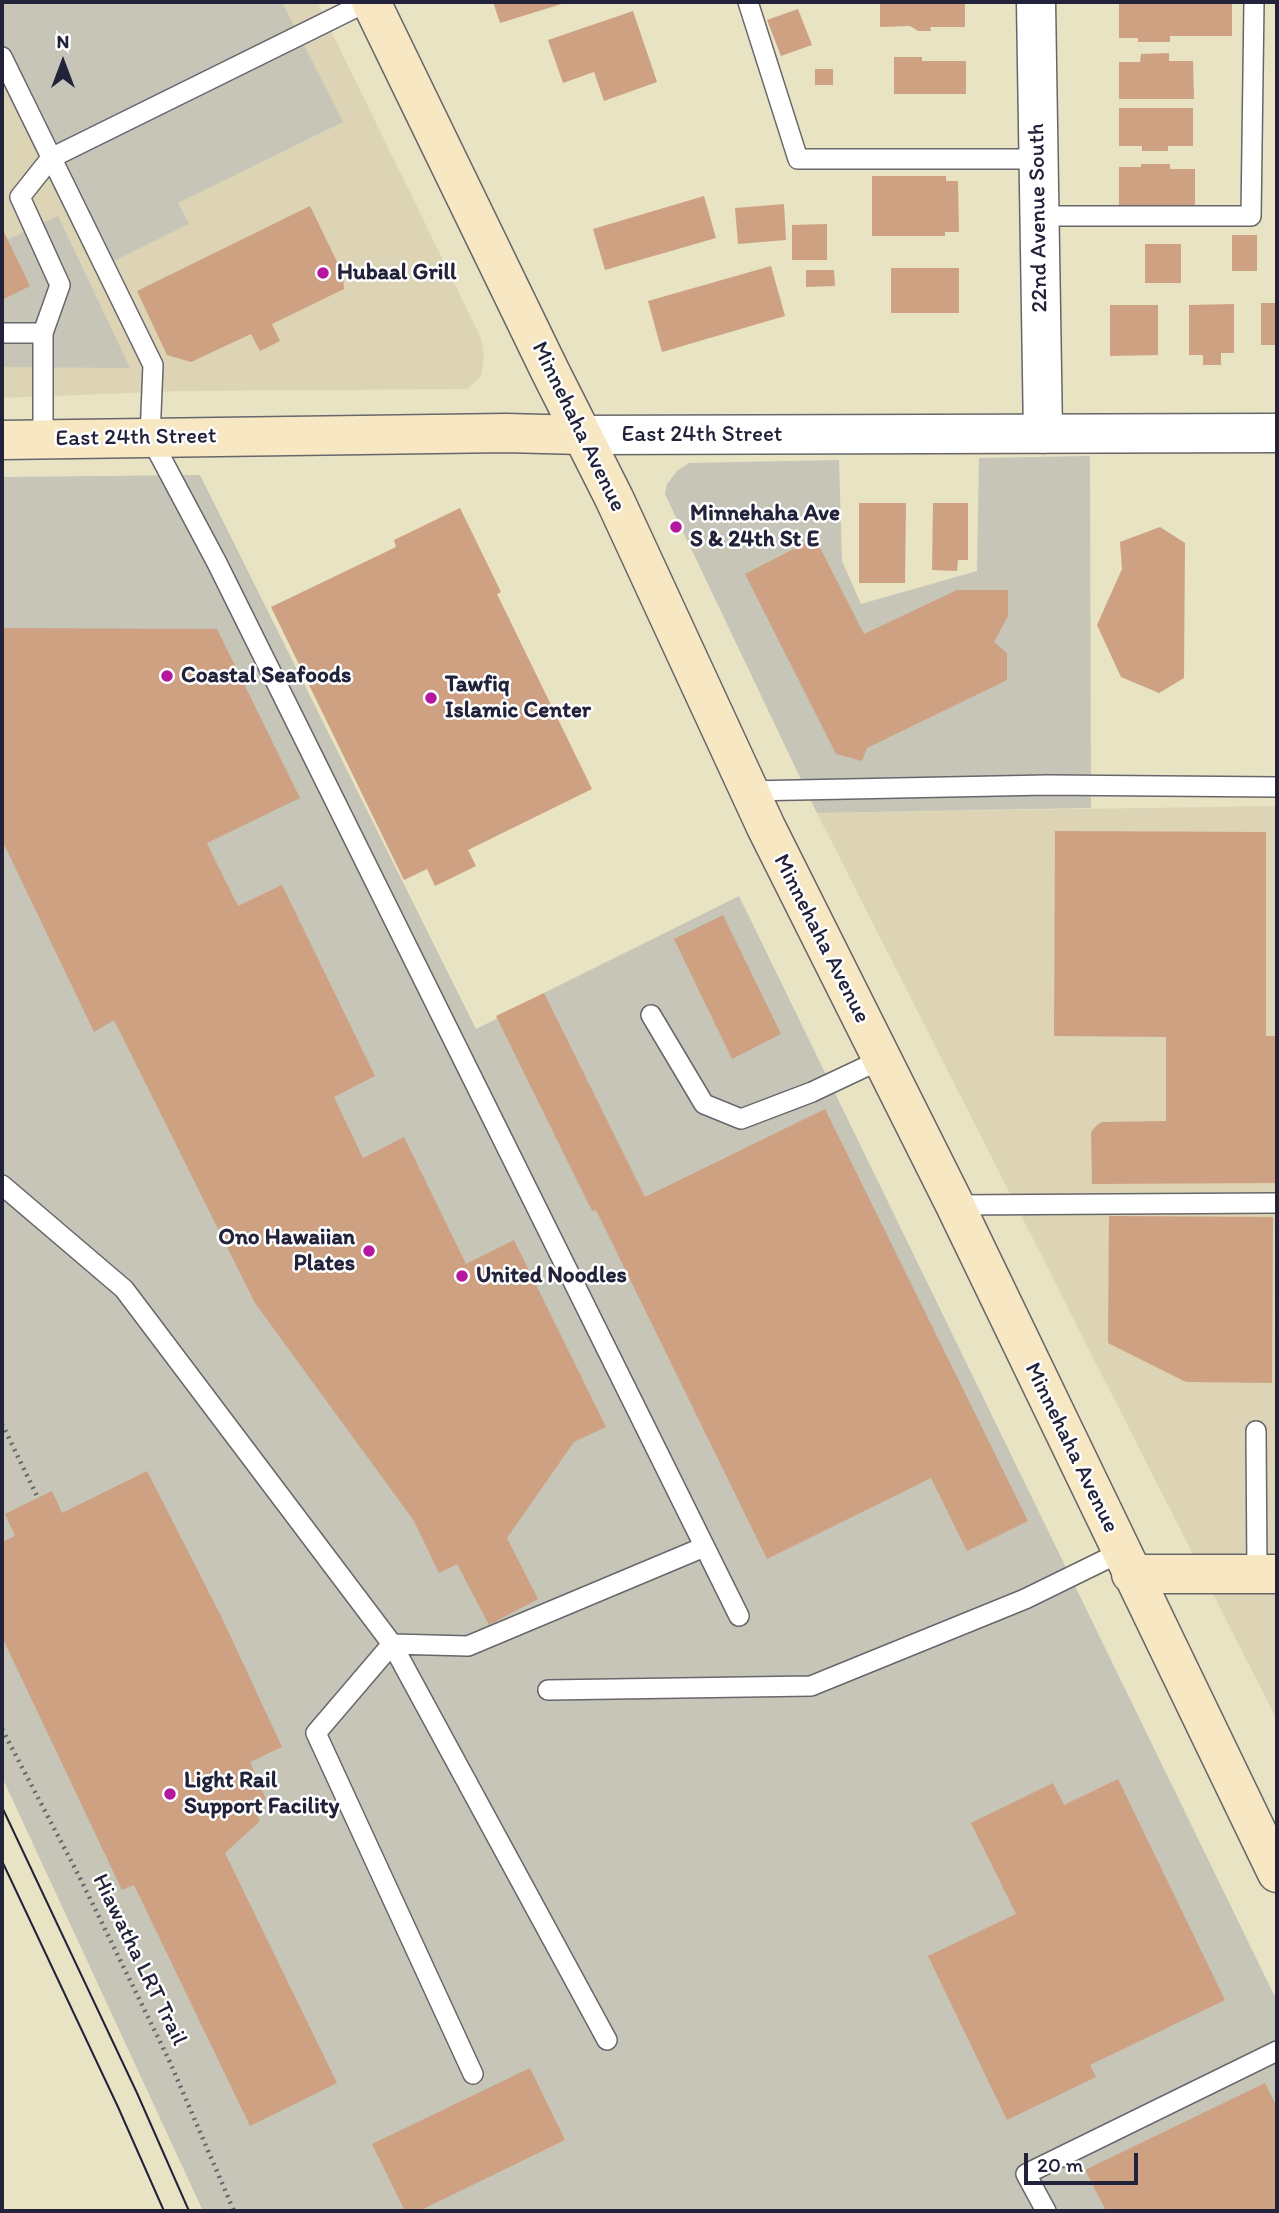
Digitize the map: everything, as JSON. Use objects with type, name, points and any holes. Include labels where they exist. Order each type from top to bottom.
[{"type":"main road","name":"Minnehaha Avenue","points":[[369,2],[614,498],[748,790],[955,1205],[1277,1873]]},
{"type":"main road","name":"East 24th Street","points":[[2,440],[506,433],[582,435]]},
{"type":"main road","points":[[1126,1563],[1267,1574]]},
{"type":"street","name":"22nd Avenue South","points":[[1036,2],[1043,433]]},
{"type":"street","name":"East 24th Street","points":[[582,435],[1277,433]]},
{"type":"lane","points":[[43,439],[43,332],[60,285],[20,197],[51,158],[369,2]]},
{"type":"lane","points":[[748,2],[798,159],[1037,159]]},
{"type":"lane","points":[[1038,216],[1251,216],[1254,2]]},
{"type":"lane","points":[[2,57],[153,365],[150,437],[217,563],[738,1616]]},
{"type":"lane","points":[[2,332],[43,332]]},
{"type":"lane","points":[[748,790],[1047,785],[1277,787]]},
{"type":"lane","points":[[651,1015],[704,1104],[741,1119],[812,1092],[881,1059]]},
{"type":"lane","points":[[2,1185],[124,1289],[392,1644],[607,2040]]},
{"type":"lane","points":[[955,1205],[1277,1203]]},
{"type":"lane","points":[[1256,1432],[1267,1574]]},
{"type":"lane","points":[[392,1644],[468,1646],[704,1547]]},
{"type":"lane","points":[[548,1690],[811,1686],[1025,1599],[1126,1563]]},
{"type":"lane","points":[[392,1644],[316,1733],[473,2074]]},
{"type":"lane","points":[[1046,2211],[1026,2174],[1277,2052]]},
{"type":"path","points":[[2,1424],[38,1498]]},
{"type":"path","name":"Hiawatha LRT Trail","points":[[2,1729],[79,1875],[163,2048],[234,2211]]},
{"type":"shaded area","points":[[2,2],[317,2],[481,338],[484,358],[481,376],[467,389],[179,391],[2,398]]},
{"type":"shaded area","points":[[2,2],[282,2],[343,122],[178,203],[189,224],[110,263],[2,42]]},
{"type":"shaded area","points":[[58,216],[130,368],[2,367],[2,300],[29,286],[7,240]]},
{"type":"shaded area","points":[[1090,456],[1091,808],[817,813],[665,494],[667,484],[677,471],[689,463],[839,460],[842,561],[861,604],[977,571],[979,458]]},
{"type":"shaded area","points":[[200,475],[476,1029],[739,896],[1277,2001],[1277,2211],[203,2211],[2,1777],[2,477]]},
{"type":"shaded area","points":[[1277,806],[1277,1720],[817,813]]},
{"type":"building","points":[[493,2],[568,2],[500,23]]},
{"type":"building","points":[[880,2],[965,2],[965,27],[930,27],[931,31],[918,31],[910,26],[880,27]]},
{"type":"building","points":[[1119,2],[1232,2],[1232,36],[1170,36],[1170,42],[1138,42],[1138,38],[1119,38]]},
{"type":"building","points":[[798,9],[812,45],[781,56],[767,20]]},
{"type":"building","points":[[633,11],[657,82],[604,101],[594,72],[563,83],[548,40]]},
{"type":"building","points":[[1169,53],[1169,61],[1193,61],[1194,99],[1119,99],[1119,62],[1140,62],[1141,54]]},
{"type":"building","points":[[894,57],[922,57],[922,61],[966,61],[966,94],[894,94]]},
{"type":"building","points":[[815,69],[833,69],[833,85],[815,85]]},
{"type":"building","points":[[1119,108],[1193,108],[1193,146],[1168,146],[1168,151],[1142,151],[1142,146],[1119,146]]},
{"type":"building","points":[[1141,164],[1170,164],[1170,169],[1195,169],[1195,207],[1119,207],[1119,167],[1141,167]]},
{"type":"building","points":[[872,176],[946,176],[946,181],[958,181],[959,232],[945,232],[945,236],[872,236]]},
{"type":"building","points":[[704,196],[716,238],[605,270],[593,229]]},
{"type":"building","points":[[784,204],[786,240],[738,244],[735,208]]},
{"type":"building","points":[[310,206],[343,274],[344,289],[272,324],[280,341],[260,351],[251,334],[191,362],[167,355],[137,291]]},
{"type":"building","points":[[827,224],[827,260],[792,260],[792,225]]},
{"type":"building","points":[[2,228],[30,286],[2,300]]},
{"type":"building","points":[[1232,235],[1257,235],[1257,271],[1232,271]]},
{"type":"building","points":[[1145,244],[1181,244],[1181,283],[1145,283]]},
{"type":"building","points":[[771,266],[785,316],[662,352],[648,301]]},
{"type":"building","points":[[891,268],[959,268],[959,313],[891,313]]},
{"type":"building","points":[[806,270],[834,270],[835,286],[806,287]]},
{"type":"building","points":[[1261,303],[1277,303],[1277,345],[1261,345]]},
{"type":"building","points":[[1234,304],[1234,353],[1221,353],[1221,365],[1203,365],[1203,355],[1189,355],[1189,305]]},
{"type":"building","points":[[1110,305],[1158,305],[1158,355],[1110,356]]},
{"type":"building","points":[[859,503],[906,503],[905,583],[859,583]]},
{"type":"building","points":[[933,503],[968,503],[968,560],[958,560],[957,571],[932,570]]},
{"type":"building","name":"Tawfiq Islamic Center","points":[[460,508],[501,592],[497,594],[592,789],[468,850],[476,866],[435,886],[427,869],[404,880],[271,607],[396,547],[394,540]]},
{"type":"building","points":[[1160,527],[1185,543],[1184,678],[1159,693],[1121,677],[1097,625],[1122,569],[1120,542]]},
{"type":"building","points":[[815,538],[864,634],[957,590],[1008,590],[1008,616],[994,642],[1007,653],[1007,680],[867,748],[862,761],[836,754],[745,574]]},
{"type":"building","points":[[2,628],[217,629],[300,798],[207,843],[218,866],[238,906],[282,885],[375,1076],[334,1097],[363,1158],[404,1137],[466,1264],[514,1240],[606,1427],[574,1442],[507,1538],[538,1599],[489,1625],[457,1564],[439,1573],[414,1521],[255,1303],[114,1020],[94,1032],[2,840]]},
{"type":"building","points":[[1055,831],[1266,832],[1266,1036],[1277,1036],[1277,1183],[1092,1184],[1091,1132],[1097,1125],[1102,1122],[1166,1121],[1166,1037],[1054,1036]]},
{"type":"building","points":[[723,915],[781,1034],[732,1059],[674,939]]},
{"type":"building","points":[[544,993],[645,1197],[825,1109],[1028,1521],[967,1551],[931,1478],[767,1559],[596,1210],[592,1211],[496,1016]]},
{"type":"building","points":[[1109,1216],[1273,1217],[1272,1383],[1186,1382],[1108,1343]]},
{"type":"building","name":"Light Rail Support Facility","points":[[147,1471],[222,1618],[282,1747],[250,1762],[266,1799],[251,1805],[260,1821],[225,1853],[337,2083],[250,2126],[134,1885],[122,1890],[2,1637],[2,1542],[15,1536],[5,1514],[52,1491],[62,1513]]},
{"type":"building","points":[[1118,1779],[1225,2000],[1090,2065],[1096,2077],[1007,2120],[928,1956],[1016,1914],[971,1823],[1053,1783],[1064,1805]]},
{"type":"building","points":[[530,2068],[565,2140],[419,2211],[405,2211],[372,2144]]},
{"type":"building","points":[[1265,2083],[1277,2107],[1277,2211],[1106,2211],[1085,2170]]},
{"type":"tram line","points":[[2,1807],[137,2093],[189,2211]]},
{"type":"tram line","points":[[2,1861],[164,2211]]},
{"type":"place","name":"Hubaal Grill","points":[[323,273]]},
{"type":"place","name":"Minnehaha Ave S & 24th St E","points":[[676,527]]},
{"type":"place","name":"Coastal Seafoods","points":[[167,676]]},
{"type":"place","name":"Tawfiq Islamic Center","points":[[431,698]]},
{"type":"place","name":"Ono Hawaiian Plates","points":[[369,1251]]},
{"type":"place","name":"United Noodles","points":[[462,1276]]},
{"type":"place","name":"Light Rail Support Facility","points":[[170,1794]]}]
